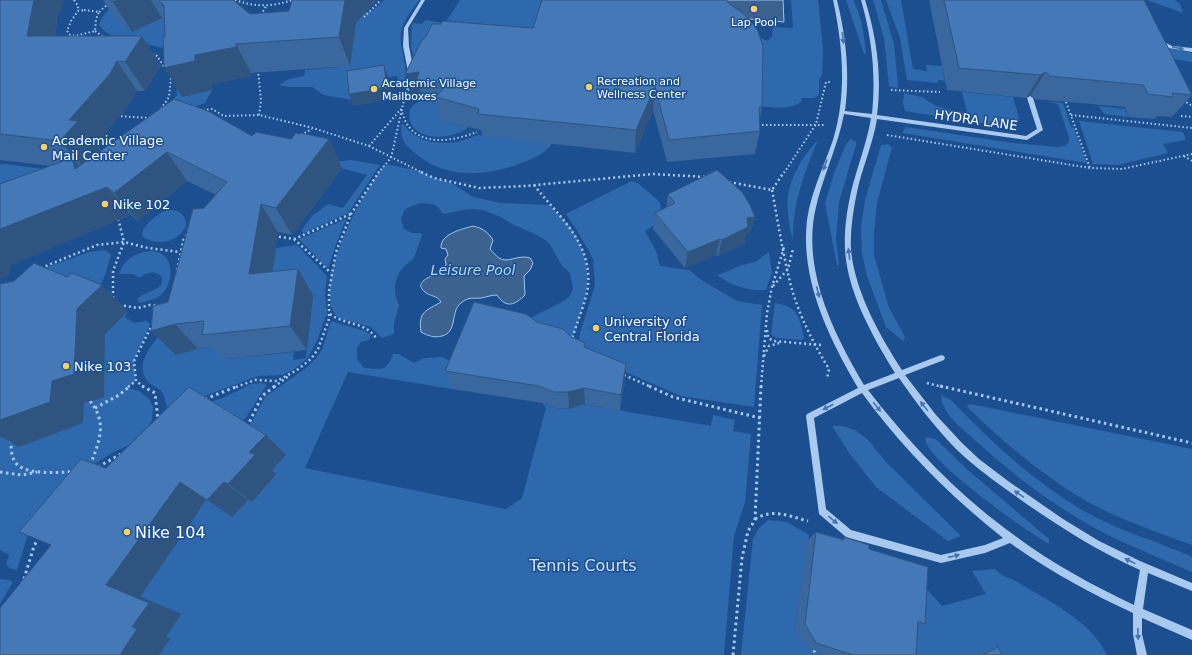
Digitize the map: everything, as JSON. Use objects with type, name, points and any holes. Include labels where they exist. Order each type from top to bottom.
[{"type":"street","points":[[409,89],[412,77],[406,46],[406,28],[423,0]]},
{"type":"street","points":[[836,0],[842,37],[846,84],[839,128],[815,194],[810,222],[810,254],[825,316],[863,389],[900,436],[936,474],[977,512],[1011,538],[1088,587],[1138,612],[1192,635]]},
{"type":"street","points":[[863,0],[874,41],[877,88],[871,133],[851,205],[848,241],[851,269],[861,301],[877,336],[900,375],[925,407],[960,447],[1007,485],[1057,521],[1103,548],[1145,568],[1192,587]]},
{"type":"street","points":[[1153,33],[1156,40],[1171,46],[1192,50]]},
{"type":"street","name":"HYDRA LANE","points":[[874,116],[1027,138],[1040,130],[1030,98]]},
{"type":"street","points":[[842,112],[874,116]]},
{"type":"street","points":[[941,358],[863,389],[810,416],[822,511],[849,534],[941,559],[985,549],[1011,538]]},
{"type":"street","points":[[1142,655],[1139,646],[1138,612],[1145,568]]},
{"type":"path","points":[[74,0],[78,6],[78,11],[71,21],[67,31],[70,35],[75,36],[95,31],[107,39]]},
{"type":"path","points":[[236,0],[242,3],[266,6],[292,0]]},
{"type":"path","points":[[364,17],[381,0]]},
{"type":"path","points":[[95,31],[95,20],[99,12],[104,6],[111,3]]},
{"type":"path","points":[[260,18],[266,6]]},
{"type":"path","points":[[78,11],[84,10],[99,12]]},
{"type":"path","points":[[151,53],[157,56],[171,76],[169,97],[160,112]]},
{"type":"path","points":[[260,64],[258,71],[261,101],[260,115]]},
{"type":"path","points":[[1182,99],[1192,106]]},
{"type":"path","points":[[1066,102],[1090,168]]},
{"type":"path","points":[[198,110],[212,109],[224,116],[260,115],[313,128],[369,146],[434,178],[479,188],[534,185],[653,174],[711,178]]},
{"type":"path","points":[[401,109],[408,126],[420,136],[436,140],[452,139],[468,136],[477,132]]},
{"type":"path","points":[[369,146],[401,109]]},
{"type":"path","points":[[245,430],[262,396],[297,370],[310,359],[318,349],[329,314],[329,290],[336,252],[351,214],[378,173],[391,158],[401,109]]},
{"type":"path","points":[[1071,115],[1192,128]]},
{"type":"path","points":[[117,116],[156,118]]},
{"type":"path","points":[[1181,116],[1192,117]]},
{"type":"path","points":[[757,125],[816,124],[772,190],[793,290],[800,313],[814,343],[829,369],[827,379]]},
{"type":"path","points":[[299,135],[313,128]]},
{"type":"path","points":[[1183,156],[1192,161]]},
{"type":"path","points":[[726,181],[772,190]]},
{"type":"path","points":[[534,185],[549,205],[573,231],[586,259],[588,286],[571,343]]},
{"type":"path","points":[[116,214],[124,242],[113,271],[113,304],[128,305],[138,308],[150,305],[158,306]]},
{"type":"path","points":[[294,239],[351,214]]},
{"type":"path","points":[[176,275],[184,238],[189,233]]},
{"type":"path","points":[[271,235],[294,239],[331,273]]},
{"type":"path","points":[[38,269],[97,245],[124,242],[148,248],[180,252]]},
{"type":"path","points":[[755,520],[763,358],[767,315],[773,283],[784,247]]},
{"type":"path","points":[[329,314],[338,320],[368,329],[374,333],[376,338]]},
{"type":"path","points":[[767,315],[768,338],[772,341],[814,343]]},
{"type":"path","points":[[157,318],[149,329],[134,361],[136,381],[143,388],[154,393],[158,408],[158,422]]},
{"type":"path","points":[[763,358],[769,346],[783,342]]},
{"type":"path","points":[[200,401],[255,380],[277,381],[297,370]]},
{"type":"path","points":[[618,372],[673,397],[760,418]]},
{"type":"path","points":[[900,375],[946,388],[1192,443]]},
{"type":"path","points":[[95,408],[119,396],[136,381]]},
{"type":"path","points":[[90,402],[99,413],[100,428],[89,471],[110,459],[123,454]]},
{"type":"path","points":[[10,434],[12,456],[16,464],[23,468],[40,472]]},
{"type":"path","points":[[0,472],[22,474],[40,472],[79,472]]},
{"type":"path","points":[[733,655],[742,558],[748,531],[755,520],[765,513],[777,512],[808,521]]},
{"type":"path","points":[[23,582],[34,546],[41,533]]},
{"type":"path","points":[[28,566],[35,565]]},
{"type":"path","points":[[814,650],[816,655]]},
{"type":"green space","points":[[384,0],[419,0],[406,19],[402,28],[401,40],[406,78],[400,89],[397,76],[351,83],[353,100],[324,95],[312,87],[288,87],[279,85],[289,79],[304,76],[305,70],[339,67],[340,62],[350,61],[356,15],[372,11]]},
{"type":"green space","points":[[460,0],[542,0],[535,51],[416,70],[411,46],[413,23],[422,24],[425,20],[445,23]]},
{"type":"green space","points":[[791,0],[818,0],[823,48],[822,75],[819,80],[819,95],[814,98],[802,98],[801,102],[791,107],[780,108],[757,106],[755,35],[767,41],[772,37],[773,27],[793,28]]},
{"type":"green space","points":[[846,0],[853,0],[859,13],[866,54],[864,54]]},
{"type":"green space","points":[[873,0],[881,0],[894,44],[897,88],[889,86],[884,38]]},
{"type":"green space","points":[[886,0],[901,0],[913,69],[927,71],[926,65],[942,66],[945,81],[938,80],[938,83],[907,80],[900,38]]},
{"type":"green space","points":[[1147,0],[1175,0],[1180,4],[1183,13]]},
{"type":"green space","points":[[111,8],[132,31],[162,18],[189,41],[182,97],[212,90],[205,103],[180,112],[171,102],[177,95],[175,70],[167,49],[112,36],[103,30],[99,25],[100,22]]},
{"type":"green space","points":[[1164,47],[1192,53],[1192,62],[1169,58]]},
{"type":"green space","points":[[962,92],[1013,97],[1019,118],[1015,124],[1005,127],[905,111],[903,102],[904,93],[922,97],[936,106],[955,111],[967,112]]},
{"type":"green space","points":[[424,99],[423,102],[453,106],[442,120],[469,127],[455,134],[446,136],[428,136],[420,133],[414,128],[409,116],[413,105]]},
{"type":"green space","points":[[1047,101],[1063,103],[1071,127],[1074,128],[1087,163],[902,133],[906,127],[1013,143],[1059,147],[1065,146],[1069,142],[1069,137],[1058,104]]},
{"type":"green space","points":[[1099,106],[1125,109],[1129,117],[1104,114]]},
{"type":"green space","points":[[1079,121],[1183,132],[1186,140],[1163,144],[1168,153],[1118,165],[1093,164]]},
{"type":"green space","points":[[403,124],[410,132],[421,139],[431,142],[458,142],[478,135],[552,143],[547,150],[540,155],[511,167],[484,173],[456,172],[430,164],[410,149],[402,138],[401,125]]},
{"type":"green space","points":[[851,139],[856,142],[856,145],[839,202],[836,240],[839,265],[837,265],[825,203],[834,173],[846,144]]},
{"type":"green space","points":[[818,140],[808,165],[797,202],[793,228],[793,242],[788,216],[788,202],[791,182],[805,155]]},
{"type":"green space","points":[[888,144],[892,147],[877,203],[874,233],[874,255],[889,308],[905,337],[903,341],[886,327],[867,276],[862,253],[861,227],[865,200],[881,145]]},
{"type":"green space","points":[[351,160],[380,165],[348,213],[304,233],[301,231],[312,216],[328,204],[343,208],[367,175],[322,163]]},
{"type":"green space","points":[[0,164],[6,164],[50,170],[0,195]]},
{"type":"green space","points":[[385,164],[419,171],[434,178],[450,182],[473,197],[500,203],[549,205],[566,221],[572,228],[581,247],[586,262],[587,275],[587,288],[581,314],[571,343],[522,325],[534,316],[569,297],[573,289],[570,273],[562,266],[549,243],[541,237],[510,223],[501,217],[483,210],[462,210],[445,214],[433,204],[420,203],[407,208],[401,219],[404,229],[412,233],[421,233],[422,235],[416,254],[413,259],[402,269],[395,284],[395,295],[399,305],[394,323],[394,334],[382,338],[371,327],[338,318],[331,304],[330,285],[335,263],[353,216]]},
{"type":"green space","points":[[632,181],[639,184],[660,202],[662,220],[645,231],[656,251],[660,266],[689,270],[703,281],[737,301],[762,305],[754,407],[681,396],[577,351],[580,333],[595,285],[593,259],[566,214]]},
{"type":"green space","points":[[167,210],[175,210],[183,215],[186,226],[182,232],[173,239],[161,242],[149,240],[143,237],[142,233],[149,222]]},
{"type":"green space","points":[[346,219],[335,247],[328,269],[299,239]]},
{"type":"green space","points":[[297,245],[327,276],[325,294],[327,313],[317,341],[307,359],[283,375],[258,376],[167,408],[161,391],[149,383],[146,379],[143,372],[143,365],[144,358],[152,344],[167,328],[198,349],[226,345],[225,359],[294,352],[293,360],[306,358],[313,295],[268,300],[276,248]]},
{"type":"green space","points":[[105,250],[111,255],[105,276],[99,287],[26,275],[89,252]]},
{"type":"green space","points":[[152,251],[161,253],[167,259],[170,269],[169,281],[161,295],[154,299],[140,303],[137,300],[140,297],[160,286],[162,277],[156,273],[148,273],[140,278],[133,274],[119,274],[127,261],[131,258],[141,253]]},
{"type":"green space","points":[[769,252],[772,273],[766,290],[752,290],[740,287],[717,275],[742,265],[755,262]]},
{"type":"green space","points":[[775,303],[789,307],[799,318],[804,337],[802,340],[776,338],[771,334]]},
{"type":"green space","points":[[128,311],[125,317],[134,323],[146,321],[150,324],[134,361],[136,381],[128,388],[139,391],[149,399],[153,407],[152,420],[144,434],[129,445],[112,453],[69,480],[28,534],[17,570],[9,568],[6,564],[9,555],[0,550],[0,370],[84,403],[105,334]]},
{"type":"green space","name":"Tennis Courts","points":[[331,321],[365,331],[371,335],[369,340],[361,342],[357,348],[357,359],[364,368],[379,369],[386,367],[393,354],[399,354],[414,363],[424,358],[442,357],[461,366],[452,389],[348,372],[305,468],[506,509],[522,498],[546,408],[542,403],[556,408],[569,409],[576,403],[711,426],[713,415],[735,420],[733,431],[751,434],[745,502],[734,536],[724,655],[159,655],[170,639],[166,637],[181,614],[125,590],[147,586],[199,511],[192,490],[252,502],[276,474],[271,471],[286,455],[247,431],[265,397],[306,368],[322,350]]},
{"type":"green space","points":[[251,384],[266,384],[266,386],[239,426],[166,415],[223,398]]},
{"type":"green space","points":[[941,395],[951,400],[1016,463],[1052,491],[1103,521],[1192,557],[1192,572],[1133,547],[1105,533],[1066,511],[1047,498],[1011,471],[960,427],[945,409]]},
{"type":"green space","points":[[970,404],[1192,449],[1192,545],[1113,514],[1088,502],[1056,482],[1025,459],[996,434],[968,408],[967,406]]},
{"type":"green space","points":[[832,426],[842,426],[855,430],[867,439],[886,462],[961,536],[948,541],[876,487],[850,454]]},
{"type":"green space","points":[[927,437],[935,439],[939,442],[969,471],[1049,539],[1049,543],[999,510],[959,479],[930,450],[925,439]]},
{"type":"green space","points":[[768,520],[787,522],[809,535],[795,630],[828,655],[741,655],[753,539],[759,528]]},
{"type":"green space","points":[[995,569],[1004,576],[1016,581],[1069,613],[1091,632],[1107,655],[898,655],[914,575],[942,606],[986,594],[972,571]]},
{"type":"green space","points":[[0,579],[13,582],[0,604]]},
{"type":"water","name":"Lap Pool","points":[[726,0],[783,0],[784,22],[725,17]]},
{"type":"water","name":"Leisure Pool","points":[[473,226],[484,231],[491,237],[493,240],[490,249],[502,260],[521,257],[530,258],[533,263],[530,270],[524,276],[525,295],[518,301],[511,304],[507,304],[497,295],[467,299],[458,307],[452,326],[447,334],[437,337],[426,335],[421,332],[420,325],[422,316],[424,312],[441,302],[438,298],[425,292],[421,288],[421,285],[426,279],[441,272],[445,268],[445,259],[448,255],[446,249],[441,248],[444,239],[452,233]]},
{"type":"building","points":[[0,0],[34,0],[27,36],[142,36],[125,62],[117,61],[110,74],[69,120],[78,121],[60,141],[0,134]]},
{"type":"building","points":[[158,0],[233,0],[250,14],[289,11],[292,0],[345,0],[339,37],[236,44],[236,47],[195,55],[195,61],[164,68],[164,5]]},
{"type":"building","name":"Recreation and Wellness Center","points":[[542,0],[727,0],[727,2],[750,20],[758,31],[763,46],[762,107],[759,107],[760,131],[669,140],[655,87],[636,130],[478,114],[479,109],[436,97],[448,83],[417,80],[419,72],[405,74],[432,24],[441,24],[443,21],[533,28]]},
{"type":"building","points":[[944,0],[1144,0],[1192,95],[1172,93],[1173,97],[1148,94],[1143,85],[1050,76],[1046,72],[1040,75],[959,68]]},
{"type":"building","points":[[384,65],[387,88],[349,94],[347,71]]},
{"type":"building","points":[[174,99],[208,111],[252,136],[256,132],[291,139],[296,133],[301,133],[329,139],[276,208],[261,204],[249,274],[298,269],[290,326],[202,335],[204,321],[175,324],[151,331],[153,306],[168,302],[193,209],[204,208],[227,182],[167,152],[114,193],[107,187],[0,229],[0,184],[72,158],[75,169]]},
{"type":"building","points":[[717,170],[742,192],[755,217],[747,218],[748,227],[722,240],[720,239],[688,252],[655,213],[675,203],[668,194]]},
{"type":"building","points":[[34,263],[67,277],[72,273],[102,285],[77,309],[74,374],[52,381],[50,402],[0,420],[0,284],[14,281]]},
{"type":"building","points":[[474,302],[526,314],[537,322],[563,329],[570,336],[585,343],[584,347],[626,364],[621,395],[584,388],[568,392],[554,392],[539,386],[445,371]]},
{"type":"building","points":[[189,387],[266,435],[249,452],[255,455],[228,484],[224,482],[207,500],[180,482],[106,585],[149,603],[132,627],[137,629],[120,655],[0,655],[0,608],[51,545],[19,532],[81,459],[106,468]]},
{"type":"building","points":[[816,532],[844,540],[844,537],[869,545],[869,549],[928,567],[925,624],[918,621],[916,655],[853,655],[816,643],[805,624]]},
{"type":"building","points":[[998,647],[1002,655],[983,655]]},
{"type":"place","name":"Lap Pool","points":[[754,9]]},
{"type":"place","name":"Recreation and Wellness Center","points":[[589,87]]},
{"type":"place","name":"Academic Village Mailboxes","points":[[374,89]]},
{"type":"place","name":"Academic Village Mail Center","points":[[44,147]]},
{"type":"place","name":"Nike 102","points":[[105,204]]},
{"type":"place","name":"University of Central Florida","points":[[596,328]]},
{"type":"place","name":"Nike 103","points":[[66,366]]},
{"type":"place","name":"Nike 104","points":[[127,532]]}]
